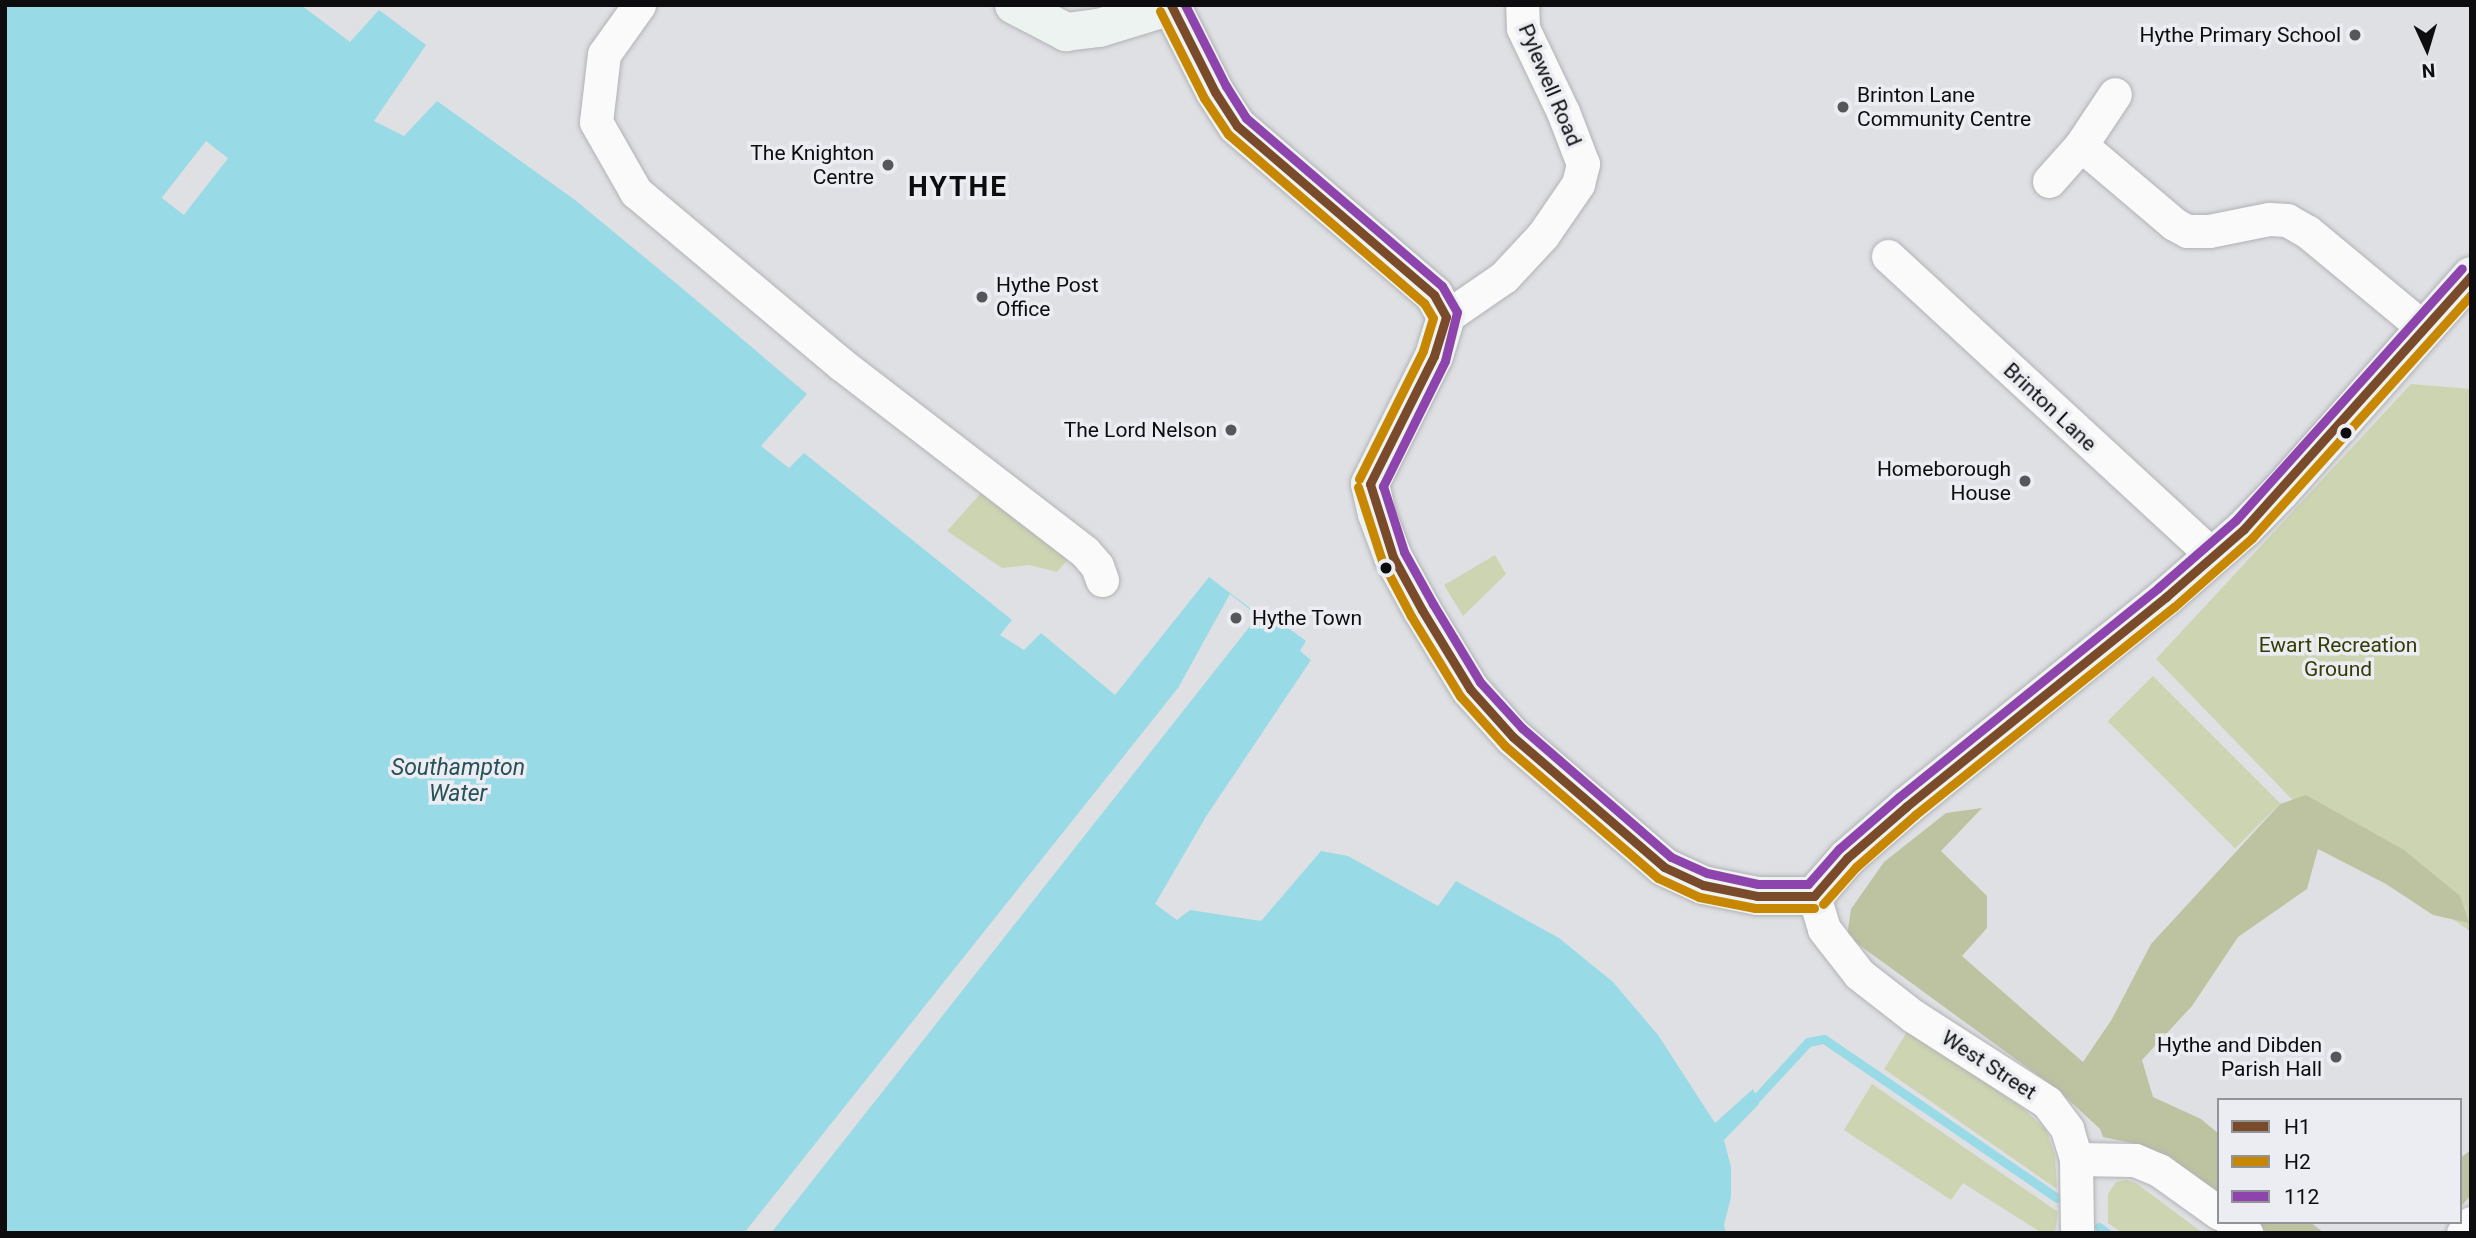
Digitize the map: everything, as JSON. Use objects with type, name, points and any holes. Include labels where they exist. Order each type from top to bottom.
[{"type":"street","points":[[639,5],[604,54],[596,122],[636,192],[841,364],[1085,552],[1097,566],[1102,580]]},
{"type":"street","points":[[1014,5],[1066,32],[1099,28],[1171,6],[1237,126],[1434,295],[1446,317],[1434,356],[1370,484],[1377,514],[1393,557],[1470,689],[1513,737],[1664,867],[1703,884],[1757,896],[1814,895],[1847,858],[1907,806],[2213,556],[2281,491],[2471,276]]},
{"type":"street","name":"Pylewell Road","points":[[1446,317],[1504,277],[1544,235],[1578,184],[1583,164],[1563,113],[1523,27],[1522,5]]},
{"type":"street","points":[[2049,181],[2081,145],[2115,94]]},
{"type":"street","points":[[2081,145],[2174,224],[2187,231],[2209,231],[2269,219],[2287,220],[2308,232],[2425,329]]},
{"type":"street","name":"Brinton Lane","points":[[1888,256],[2213,556]]},
{"type":"street","name":"West Street","points":[[1814,895],[1824,929],[1859,974],[1913,1016],[2047,1102],[2067,1129],[2077,1159]]},
{"type":"street","points":[[2077,1233],[2077,1159],[2136,1160],[2159,1170],[2217,1212]]},
{"type":"street","points":[[2463,1233],[2471,1223]]},
{"type":"green space","name":"Ewart Recreation Ground","points":[[2411,384],[2471,389],[2471,932],[2308,816],[2156,659]]},
{"type":"green space","points":[[981,493],[1069,558],[1057,572],[1029,565],[1002,568],[947,531]]},
{"type":"green space","points":[[1495,555],[1506,574],[1463,616],[1444,585]]},
{"type":"green space","points":[[2153,676],[2280,803],[2235,849],[2108,721]]},
{"type":"green space","points":[[2306,795],[2404,850],[2460,896],[2469,923],[2433,915],[2386,884],[2318,849],[2307,889],[2238,937],[2192,1006],[2142,1060],[2153,1097],[2201,1119],[2217,1132],[2217,1194],[2136,1144],[2103,1137],[2100,1129],[2058,1090],[1847,936],[1851,909],[1884,862],[1946,813],[1982,808],[1941,851],[1987,896],[1987,928],[1962,956],[2083,1062],[2112,1019],[2151,944],[2280,804]]},
{"type":"green space","points":[[1909,1029],[2025,1110],[2046,1130],[2055,1155],[2057,1189],[1884,1069]]},
{"type":"green space","points":[[1872,1084],[2058,1212],[2055,1233],[2042,1233],[1963,1183],[1951,1200],[1844,1130]]},
{"type":"green space","points":[[2471,1150],[2471,1195],[2462,1206],[2462,1157]]},
{"type":"green space","points":[[2126,1180],[2136,1183],[2203,1233],[2123,1233],[2108,1223],[2108,1194],[2116,1182]]},
{"type":"green space","points":[[2257,1224],[2313,1224],[2324,1233],[2268,1233]]},
{"type":"water","name":"Southampton Water","points":[[5,5],[301,5],[350,42],[379,10],[426,45],[374,121],[404,136],[437,101],[575,200],[807,394],[761,446],[789,468],[804,453],[1012,620],[1000,635],[1024,650],[1041,633],[1115,695],[1209,577],[1275,627],[1280,622],[1306,641],[1300,651],[1311,660],[1207,815],[1155,904],[1177,920],[1190,910],[1261,921],[1321,851],[1348,856],[1438,906],[1456,881],[1559,938],[1613,982],[1658,1035],[1715,1123],[1753,1089],[1759,1104],[1724,1140],[1731,1167],[1731,1197],[1724,1225],[1726,1233],[5,1233]]},
{"type":"pier","points":[[206,141],[228,158],[184,215],[162,198]]},
{"type":"pier","points":[[1230,594],[1258,616],[771,1233],[744,1233],[1178,688]]},
{"type":"waterway","points":[[1748,1107],[1808,1042],[1824,1039],[2057,1198]]},
{"type":"waterway","points":[[2099,1227],[2107,1233]]},
{"type":"transit line","name":"H1","points":[[1171,5],[1215,92],[1237,126],[1434,295],[1446,317],[1434,356],[1370,484]]},
{"type":"transit line","name":"112","points":[[1185,5],[1226,86],[1246,118],[1442,286],[1457,312],[1445,361],[1383,486],[1404,552],[1480,682],[1522,728],[1671,857],[1707,873],[1758,884],[1808,884],[1839,849],[1899,797],[2158,588],[2236,520],[2462,268]]},
{"type":"transit line","name":"H2","points":[[1160,11],[1204,98],[1228,134],[1424,303],[1433,318],[1423,351],[1359,479]]},
{"type":"transit line","name":"H1","points":[[1814,896],[1847,858],[1907,806],[2166,597],[2244,529],[2471,276]]},
{"type":"transit line","name":"H2","points":[[1823,904],[1856,867],[1915,815],[2174,607],[2252,538],[2471,295]]},
{"type":"transit line","name":"H1","points":[[1370,484],[1393,557],[1422,610],[1470,689],[1513,737],[1664,867],[1703,885],[1757,896],[1814,896]]},
{"type":"transit line","name":"H2","points":[[1358,487],[1382,561],[1411,616],[1460,696],[1505,746],[1658,878],[1699,897],[1755,908],[1814,908]]},
{"type":"place","name":"Hythe Primary School","points":[[2355,35]]},
{"type":"place","name":"Brinton Lane Community Centre","points":[[1843,107]]},
{"type":"place","name":"The Knighton Centre","points":[[888,165]]},
{"type":"place","name":"Hythe Post Office","points":[[982,297]]},
{"type":"place","name":"The Lord Nelson","points":[[1231,430]]},
{"type":"place","name":"Homeborough House","points":[[2025,481]]},
{"type":"place","name":"Hythe Town","points":[[1236,618]]},
{"type":"place","name":"Hythe and Dibden Parish Hall","points":[[2336,1057]]},
{"type":"district","name":"HYTHE","points":[[958,187]]}]
